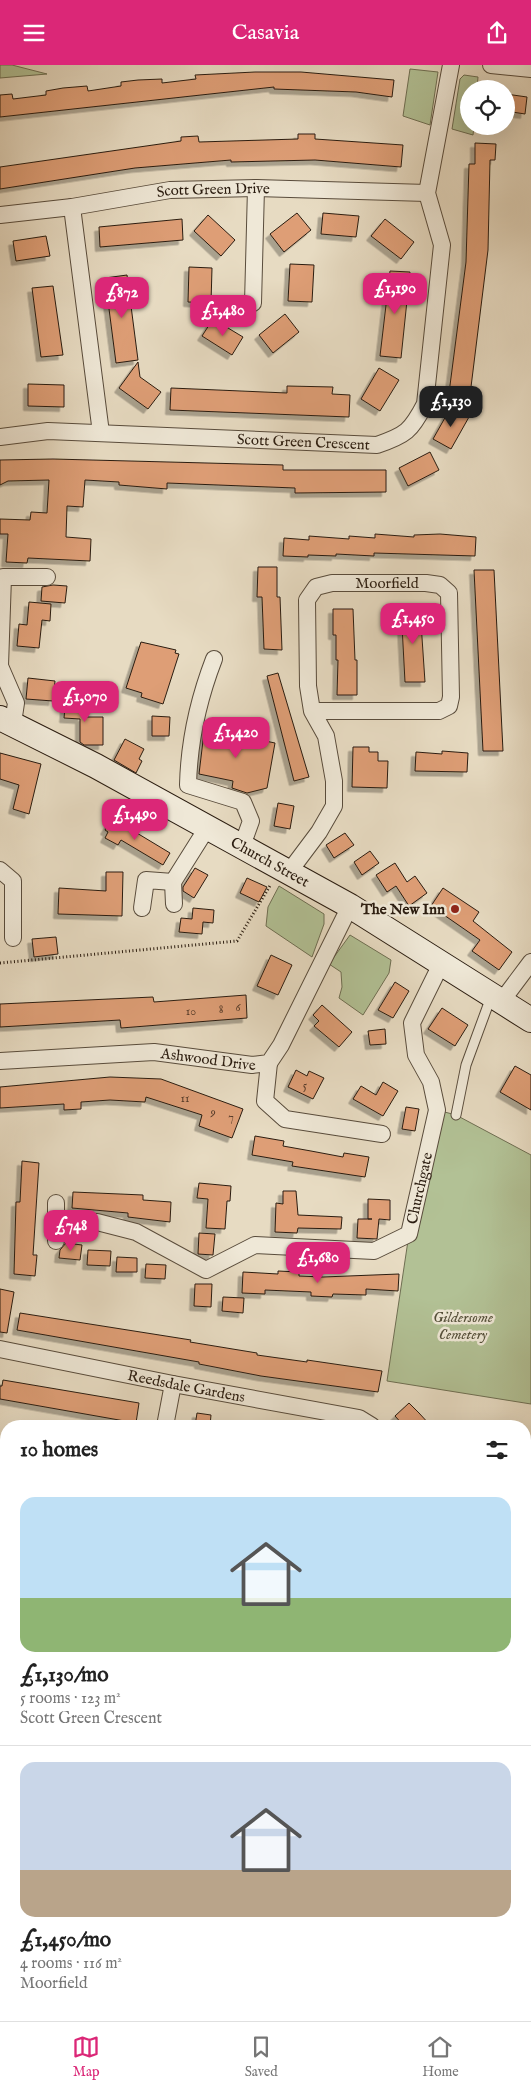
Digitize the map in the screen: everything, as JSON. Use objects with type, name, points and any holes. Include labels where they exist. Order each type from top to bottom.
[{"type":"main road","name":"Church Street","points":[[7,721],[96,766],[350,906],[442,962],[531,1021]]},
{"type":"street","name":"Scott Green Crescent","points":[[0,437],[48,431],[377,445],[398,438],[414,427],[425,404],[442,245],[427,193],[451,65]]},
{"type":"street","points":[[491,65],[531,69]]},
{"type":"street","name":"Scott Green Drive","points":[[0,215],[72,207],[170,190],[256,188],[427,193]]},
{"type":"street","points":[[253,303],[256,188]]},
{"type":"street","points":[[72,207],[101,433]]},
{"type":"street","points":[[7,721],[16,703],[0,666],[3,577],[47,577]]},
{"type":"street","name":"Moorfield","points":[[285,870],[319,832],[334,806],[334,781],[326,736],[312,711],[308,686],[307,600],[316,587],[332,583],[426,583],[440,585],[449,593],[452,697],[449,706],[439,711],[312,711]]},
{"type":"street","points":[[214,659],[204,685],[188,763],[188,785],[243,802],[251,821],[242,847]]},
{"type":"street","points":[[174,904],[173,882],[207,828]]},
{"type":"street","points":[[0,870],[13,881],[13,938]]},
{"type":"street","points":[[142,908],[146,880],[173,882]]},
{"type":"street","name":"Ashwood Drive","points":[[0,1061],[154,1052],[252,1065],[269,1063],[282,1045],[350,906]]},
{"type":"street","name":"Churchgate","points":[[56,1223],[97,1222],[136,1232],[206,1270],[255,1245],[374,1251],[409,1233],[437,1110],[431,1082],[416,1055],[412,1023],[442,962]]},
{"type":"street","points":[[496,998],[531,962]]},
{"type":"street","points":[[269,1063],[265,1101],[285,1119],[382,1134]]},
{"type":"street","points":[[56,1203],[56,1241]]},
{"type":"street","name":"Reedsdale Gardens","points":[[0,1349],[362,1420]]},
{"type":"street","points":[[166,1420],[173,1384]]},
{"type":"lane","points":[[456,1115],[466,1065],[496,998]]},
{"type":"path","points":[[0,963],[237,941],[285,870]]},
{"type":"green space","points":[[0,65],[12,65],[47,74],[0,78]]},
{"type":"green space","points":[[410,69],[438,72],[430,125],[403,116]]},
{"type":"green space","points":[[464,75],[478,77],[478,80],[460,80],[460,131],[452,129],[460,79]]},
{"type":"green space","points":[[279,886],[324,914],[324,924],[312,957],[266,926],[268,907]]},
{"type":"green space","points":[[350,935],[391,960],[389,973],[363,1015],[339,998],[342,987],[341,972],[329,964]]},
{"type":"green space","name":"Gildersome Cemetery","points":[[437,1110],[456,1115],[531,1155],[531,1404],[387,1381],[409,1234]]},
{"type":"building","points":[[301,72],[394,80],[392,97],[356,92],[274,89],[274,87],[0,117],[0,95],[12,94],[13,99],[46,95],[46,91],[63,88],[87,86],[88,91],[121,86],[121,82],[138,80],[162,79],[162,83],[196,79],[195,75]]},
{"type":"building","points":[[515,95],[527,97],[525,114],[515,112]]},
{"type":"building","points":[[298,134],[315,134],[315,139],[403,145],[401,167],[315,160],[231,162],[231,160],[135,168],[0,189],[0,167],[181,141],[181,137],[198,136],[199,142],[298,139]]},
{"type":"building","points":[[475,143],[496,144],[495,160],[490,160],[488,250],[470,395],[449,393],[466,262],[469,164],[475,164]]},
{"type":"building","points":[[297,213],[311,230],[284,252],[270,234]]},
{"type":"building","points":[[323,213],[359,216],[356,237],[321,234]]},
{"type":"building","points":[[208,215],[235,240],[221,256],[194,231]]},
{"type":"building","points":[[182,219],[183,240],[100,247],[99,227]]},
{"type":"building","points":[[385,219],[414,242],[401,259],[371,236]]},
{"type":"building","points":[[46,236],[50,256],[16,261],[13,241]]},
{"type":"building","points":[[290,264],[314,265],[312,302],[288,301]]},
{"type":"building","points":[[189,267],[212,268],[211,303],[188,302]]},
{"type":"building","points":[[390,271],[410,272],[401,358],[380,356]]},
{"type":"building","points":[[127,275],[138,360],[116,363],[105,278]]},
{"type":"building","points":[[53,286],[63,355],[41,357],[32,288]]},
{"type":"building","points":[[285,314],[299,332],[273,353],[259,335]]},
{"type":"building","points":[[213,319],[243,337],[232,355],[202,336]]},
{"type":"building","points":[[138,362],[140,377],[161,392],[148,409],[119,388]]},
{"type":"building","points":[[379,368],[399,380],[380,411],[361,399]]},
{"type":"building","points":[[28,384],[64,385],[64,407],[28,406]]},
{"type":"building","points":[[287,386],[333,387],[332,394],[350,395],[349,417],[170,410],[171,388],[287,393]]},
{"type":"building","points":[[451,407],[469,417],[451,449],[433,439]]},
{"type":"building","points":[[430,452],[439,470],[408,486],[399,468]]},
{"type":"building","points":[[53,459],[283,465],[283,470],[386,470],[386,492],[295,493],[295,488],[167,483],[167,489],[119,485],[119,482],[85,480],[83,507],[67,506],[66,537],[91,539],[90,561],[28,558],[27,563],[6,562],[8,534],[0,534],[0,519],[30,520],[31,512],[47,513],[49,480],[8,481],[0,485],[0,460]]},
{"type":"building","points":[[375,534],[414,537],[414,535],[440,534],[476,537],[475,556],[374,553],[374,556],[336,554],[336,556],[283,556],[284,538],[309,540],[309,536],[349,539],[349,536],[375,538]]},
{"type":"building","points":[[258,567],[277,567],[277,597],[280,597],[282,650],[264,649],[262,597],[257,597]]},
{"type":"building","points":[[474,570],[494,570],[503,751],[483,751]]},
{"type":"building","points":[[53,585],[67,586],[65,603],[41,601],[42,587]]},
{"type":"building","points":[[29,602],[51,604],[50,621],[42,620],[39,648],[17,646],[19,624],[27,625]]},
{"type":"building","points":[[401,607],[420,608],[425,682],[405,682]]},
{"type":"building","points":[[333,609],[353,609],[355,660],[357,660],[357,695],[337,695],[338,660],[336,660],[336,635],[333,635]]},
{"type":"building","points":[[141,642],[176,650],[175,653],[179,654],[163,704],[141,697],[142,693],[126,688]]},
{"type":"building","points":[[278,673],[309,777],[294,781],[267,676]]},
{"type":"building","points":[[28,678],[55,681],[53,701],[26,699]]},
{"type":"building","points":[[66,697],[84,699],[82,717],[103,717],[103,745],[84,745],[80,742],[80,719],[64,718]]},
{"type":"building","points":[[152,716],[170,717],[169,736],[152,736]]},
{"type":"building","points":[[205,724],[233,729],[232,734],[275,743],[267,788],[247,793],[232,788],[233,781],[199,774]]},
{"type":"building","points":[[125,739],[144,749],[139,759],[142,761],[136,773],[114,760]]},
{"type":"building","points":[[353,747],[369,747],[369,752],[378,752],[378,761],[388,761],[387,788],[352,787]]},
{"type":"building","points":[[442,751],[468,753],[467,772],[415,771],[416,752],[442,754]]},
{"type":"building","points":[[0,753],[41,764],[29,814],[13,809],[19,785],[0,779]]},
{"type":"building","points":[[278,803],[294,806],[290,829],[274,826]]},
{"type":"building","points":[[112,818],[170,853],[163,865],[121,840],[118,845],[105,838],[108,832],[105,830]]},
{"type":"building","points":[[345,833],[354,845],[334,858],[326,845]]},
{"type":"building","points":[[370,851],[379,863],[362,875],[354,862]]},
{"type":"building","points":[[395,863],[407,882],[415,876],[427,893],[409,906],[396,886],[387,892],[376,875]]},
{"type":"building","points":[[195,868],[208,875],[194,898],[183,891],[183,887]]},
{"type":"building","points":[[106,872],[123,872],[122,916],[58,914],[59,888],[106,891]]},
{"type":"building","points":[[247,878],[267,887],[259,902],[240,893]]},
{"type":"building","points":[[443,888],[479,912],[473,921],[512,952],[499,970],[472,951],[480,940],[431,906]]},
{"type":"building","points":[[193,908],[214,910],[213,923],[203,922],[202,934],[179,932],[181,918],[192,919]]},
{"type":"building","points":[[56,937],[58,954],[34,957],[32,939]]},
{"type":"building","points":[[271,955],[292,965],[278,995],[257,986]]},
{"type":"building","points":[[395,982],[409,991],[393,1018],[378,1010]]},
{"type":"building","points":[[246,995],[247,1018],[121,1028],[120,1020],[0,1027],[0,1004],[153,997],[154,1002]]},
{"type":"building","points":[[322,1005],[352,1032],[339,1047],[314,1026],[319,1021],[313,1015]]},
{"type":"building","points":[[442,1008],[468,1025],[455,1046],[428,1029]]},
{"type":"building","points":[[385,1029],[386,1044],[370,1045],[368,1031]]},
{"type":"building","points":[[515,1066],[531,1075],[531,1110],[500,1092]]},
{"type":"building","points":[[296,1070],[307,1076],[309,1071],[324,1078],[313,1099],[288,1087]]},
{"type":"building","points":[[110,1077],[161,1079],[243,1109],[232,1138],[199,1126],[202,1115],[146,1097],[145,1102],[110,1100],[81,1102],[81,1109],[64,1110],[64,1104],[0,1108],[0,1087]]},
{"type":"building","points":[[383,1082],[398,1091],[383,1116],[353,1099],[361,1086],[376,1095]]},
{"type":"building","points":[[406,1107],[419,1109],[415,1131],[402,1129]]},
{"type":"building","points":[[255,1136],[284,1141],[283,1146],[343,1157],[344,1153],[369,1157],[365,1177],[292,1166],[293,1162],[252,1155]]},
{"type":"building","points":[[22,1161],[39,1163],[33,1255],[37,1255],[35,1276],[14,1274],[16,1202],[20,1202]]},
{"type":"building","points":[[199,1183],[231,1186],[230,1201],[227,1201],[225,1229],[206,1228],[208,1199],[197,1198]]},
{"type":"building","points":[[283,1191],[296,1191],[298,1215],[342,1217],[341,1229],[298,1228],[297,1233],[275,1232],[276,1203],[283,1204]]},
{"type":"building","points":[[73,1192],[143,1195],[143,1200],[171,1202],[170,1222],[128,1217],[128,1213],[72,1208]]},
{"type":"building","points":[[368,1199],[390,1200],[390,1220],[379,1219],[377,1239],[357,1238],[358,1219],[368,1219]]},
{"type":"building","points":[[199,1233],[215,1234],[213,1255],[198,1254]]},
{"type":"building","points":[[66,1243],[82,1245],[80,1260],[59,1258],[60,1250]]},
{"type":"building","points":[[88,1250],[111,1251],[110,1266],[87,1265]]},
{"type":"building","points":[[117,1257],[137,1258],[137,1272],[116,1272]]},
{"type":"building","points":[[146,1264],[166,1265],[165,1279],[145,1278]]},
{"type":"building","points":[[278,1271],[299,1272],[299,1276],[323,1277],[399,1274],[398,1291],[366,1289],[366,1295],[333,1294],[332,1297],[311,1296],[311,1292],[265,1290],[265,1294],[242,1293],[243,1272],[278,1274]]},
{"type":"building","points":[[195,1284],[212,1284],[211,1307],[194,1306]]},
{"type":"building","points":[[0,1289],[14,1292],[7,1333],[0,1332]]},
{"type":"building","points":[[223,1297],[244,1298],[243,1313],[222,1311]]},
{"type":"building","points":[[20,1313],[191,1340],[190,1342],[257,1353],[257,1355],[382,1371],[378,1392],[261,1376],[199,1364],[199,1362],[17,1330]]},
{"type":"building","points":[[3,1380],[139,1403],[136,1420],[119,1420],[0,1399],[0,1386],[2,1386]]},
{"type":"building","points":[[409,1403],[425,1420],[399,1420],[395,1416]]},
{"type":"building","points":[[197,1413],[211,1415],[211,1420],[196,1420]]},
{"type":"place","name":"The New Inn","points":[[455,909]]}]
